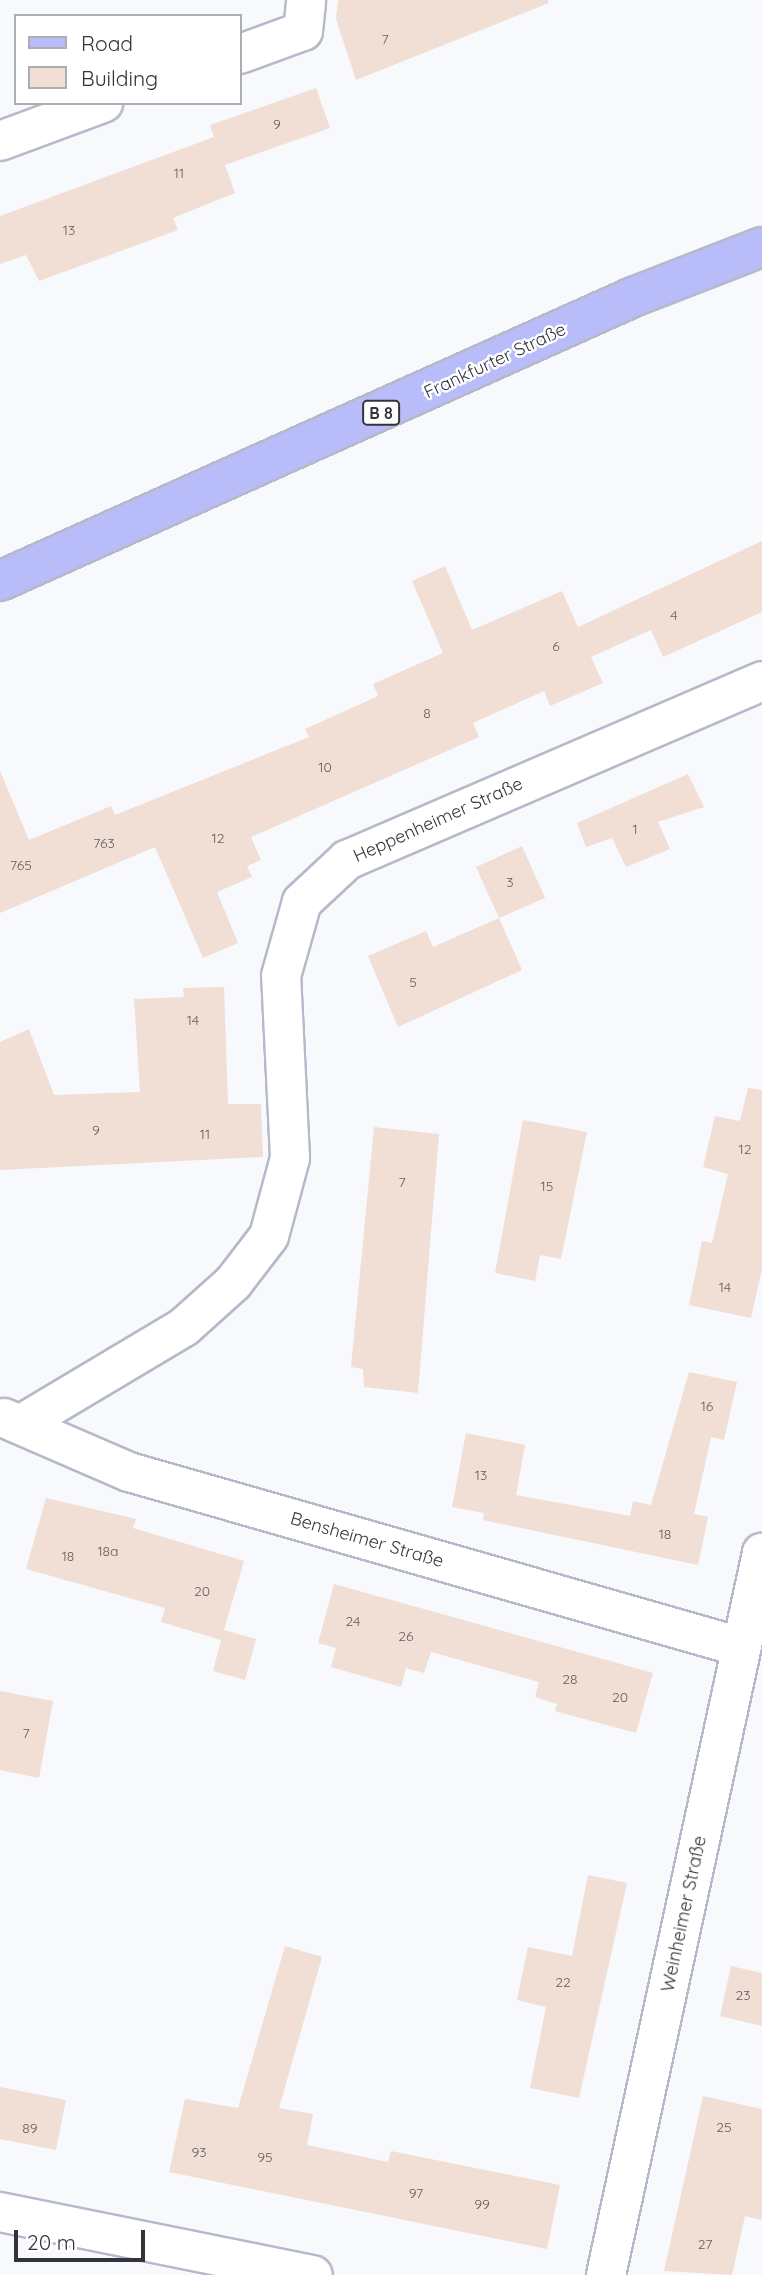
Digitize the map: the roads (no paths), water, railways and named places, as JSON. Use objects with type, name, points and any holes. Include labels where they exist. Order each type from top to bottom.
[{"type":"main road","name":"Frankfurter Straße","points":[[0,581],[633,297],[762,247]]},
{"type":"street","points":[[242,53],[303,31],[306,0]]},
{"type":"street","points":[[0,141],[98,105]]},
{"type":"street","name":"Heppenheimer Straße","points":[[11,1419],[184,1327],[233,1283],[269,1236],[290,1158],[281,976],[302,902],[347,860],[762,681]]},
{"type":"street","name":"Bensheimer Straße","points":[[11,1419],[129,1472],[741,1647]]},
{"type":"street","name":"Weinheimer Straße","points":[[606,2275],[762,1553]]},
{"type":"street","points":[[0,2212],[313,2275]]}]
